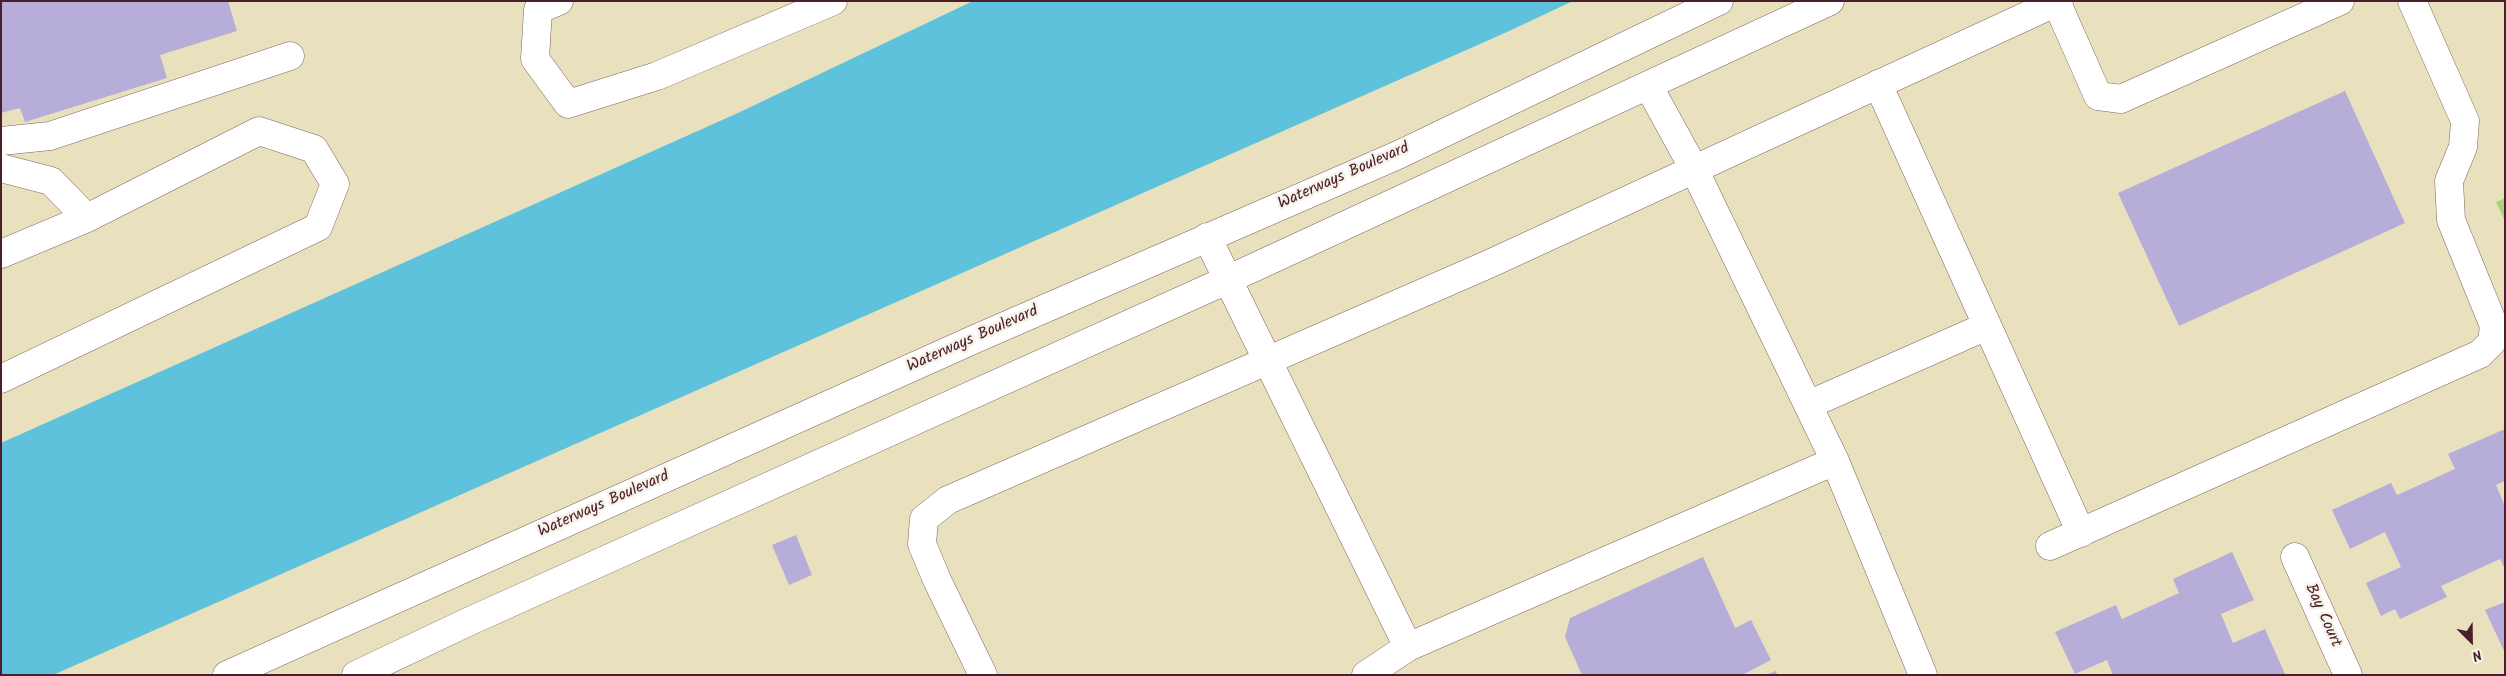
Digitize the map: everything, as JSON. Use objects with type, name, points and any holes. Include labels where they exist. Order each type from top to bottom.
[{"type":"street","points":[[558,1],[538,10],[535,59],[568,104],[657,76],[833,1]]},
{"type":"street","name":"Waterways Boulevard","points":[[227,675],[957,347],[1398,154],[1719,1]]},
{"type":"street","points":[[356,675],[487,613],[1227,280],[1830,1]]},
{"type":"street","points":[[983,675],[937,580],[922,544],[924,520],[948,500],[1269,362],[2057,2],[2098,96],[2121,99],[2340,1]]},
{"type":"street","points":[[2050,546],[2480,354],[2492,342],[2494,326],[2450,220],[2450,181],[2463,147],[2465,121],[2412,1]]},
{"type":"street","points":[[1,141],[50,136],[290,56]]},
{"type":"street","points":[[1878,84],[2081,533]]},
{"type":"street","points":[[1648,85],[1694,169],[1835,460],[1922,675]]},
{"type":"street","points":[[1,254],[87,218],[259,131],[314,149],[335,184],[318,227],[1,379]]},
{"type":"street","points":[[1,168],[51,181],[87,218]]},
{"type":"street","points":[[1207,237],[1408,647]]},
{"type":"street","points":[[1808,404],[1987,326]]},
{"type":"street","points":[[1366,675],[1408,647],[1835,460]]},
{"type":"street","name":"Bay Court","points":[[2295,557],[2348,675]]},
{"type":"green space","points":[[2505,198],[2505,221],[2496,202]]},
{"type":"water","points":[[973,1],[1573,1],[1507,32],[53,675],[1,675],[1,443],[740,112]]},
{"type":"building","points":[[1,1],[228,1],[237,31],[160,55],[167,78],[25,122],[20,108],[1,113]]},
{"type":"building","points":[[2345,91],[2405,223],[2179,326],[2118,193]]},
{"type":"building","points":[[2505,429],[2505,481],[2496,485],[2505,506],[2505,569],[2500,559],[2441,586],[2447,597],[2400,619],[2395,609],[2381,616],[2366,583],[2401,567],[2385,532],[2350,549],[2332,510],[2391,483],[2397,495],[2455,469],[2448,454]]},
{"type":"building","points":[[796,535],[812,575],[789,585],[772,545]]},
{"type":"building","points":[[2232,552],[2254,600],[2221,614],[2233,643],[2265,629],[2285,674],[2113,675],[2107,660],[2075,674],[2055,632],[2116,605],[2122,619],[2179,593],[2173,579]]},
{"type":"building","points":[[1703,557],[1735,628],[1751,620],[1771,660],[1742,675],[1582,675],[1565,637],[1570,618]]},
{"type":"building","points":[[2505,602],[2505,653],[2485,610]]},
{"type":"building","points":[[1776,671],[1777,675],[1766,675]]}]
